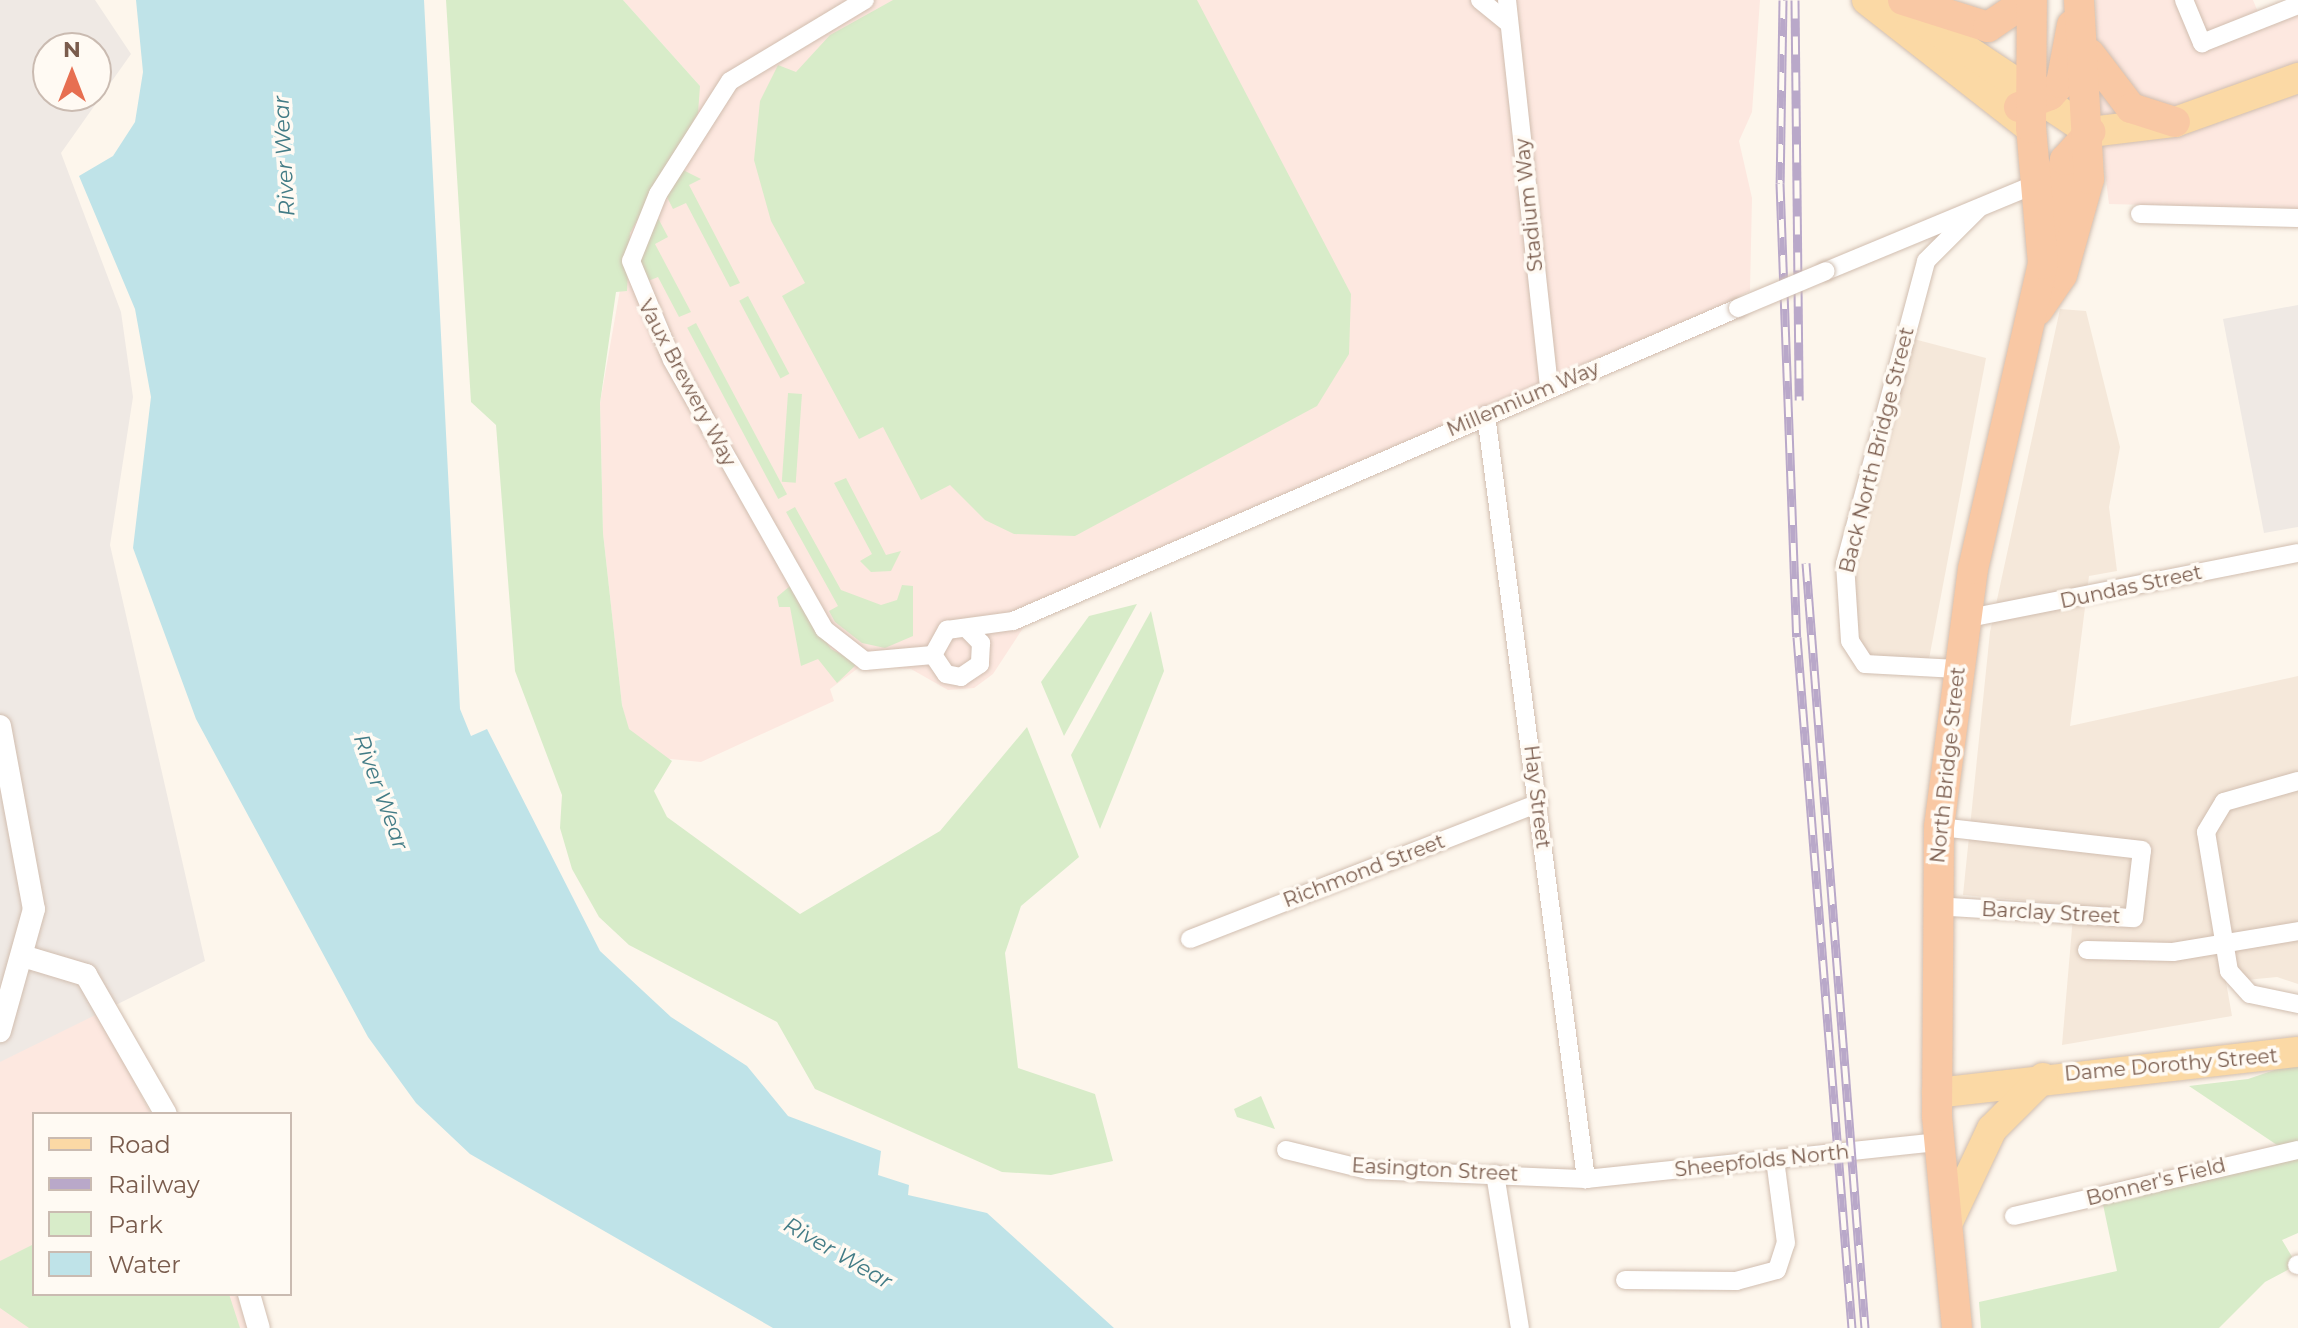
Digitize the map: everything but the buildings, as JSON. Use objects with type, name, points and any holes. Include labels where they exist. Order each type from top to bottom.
[{"type":"highway","points":[[1903,0],[1988,27],[2030,0]]},
{"type":"highway","name":"North Bridge Street","points":[[1957,1328],[1937,1093],[1935,906],[1939,827],[1964,619],[2043,264],[2026,113],[2030,0]]},
{"type":"highway","name":"North Bridge Street","points":[[2034,314],[2075,240],[2090,132],[2078,0]]},
{"type":"highway","points":[[2026,113],[2061,83],[2078,0]]},
{"type":"highway","points":[[2084,46],[2116,96],[2175,122]]},
{"type":"highway","points":[[2043,264],[2065,160],[2090,132]]},
{"type":"main road","points":[[1867,0],[2026,113],[2090,132],[2175,122],[2298,78]]},
{"type":"main road","points":[[1892,0],[2026,113]]},
{"type":"main road","name":"Dame Dorothy Street","points":[[1937,1093],[2043,1078],[2298,1052]]},
{"type":"main road","name":"Dame Dorothy Street","points":[[1947,1224],[1992,1129],[2043,1078]]},
{"type":"street","name":"Vaux Brewery Way","points":[[865,0],[730,81],[658,194],[631,261],[672,360],[824,629],[865,661],[933,655]]},
{"type":"street","points":[[1480,0],[1508,23]]},
{"type":"street","name":"Stadium Way","points":[[1507,0],[1549,388]]},
{"type":"street","points":[[2184,0],[2202,43],[2298,5]]},
{"type":"street","name":"Millennium Way","points":[[967,629],[1013,621],[1549,388],[2036,184]]},
{"type":"street","name":"Back North Bridge Street","points":[[1957,669],[1865,664],[1850,641],[1845,564],[1926,261],[1978,209]]},
{"type":"street","points":[[2140,214],[2298,218]]},
{"type":"street","name":"Hay Street","points":[[1486,415],[1586,1179]]},
{"type":"street","name":"Dundas Street","points":[[1964,619],[2298,553]]},
{"type":"street","name":"Millennium Way","points":[[983,649],[1013,621]]},
{"type":"street","points":[[967,629],[983,649],[975,671],[961,677],[940,669],[933,655],[941,634],[967,629]]},
{"type":"street","points":[[0,726],[32,874],[26,957],[0,1031]]},
{"type":"street","points":[[2298,781],[2224,802],[2206,832],[2222,946],[2229,971],[2250,994],[2298,1004]]},
{"type":"street","name":"Richmond Street","points":[[1190,939],[1538,803]]},
{"type":"street","name":"Barclay Street","points":[[1935,906],[2134,918],[2142,850],[1939,827]]},
{"type":"street","points":[[2087,950],[2222,946],[2298,931]]},
{"type":"street","points":[[26,957],[86,975],[165,1112]]},
{"type":"street","name":"Sheepfolds North","points":[[1586,1179],[1939,1142]]},
{"type":"street","name":"Easington Street","points":[[1286,1150],[1368,1170],[1586,1179]]},
{"type":"street","name":"Bonner's Field","points":[[2014,1216],[2298,1150]]},
{"type":"street","points":[[1625,1280],[1736,1281],[1777,1270],[1786,1243],[1775,1159]]},
{"type":"street","points":[[1495,1174],[1520,1328]]},
{"type":"street","points":[[250,1296],[259,1328]]},
{"type":"shaded area","points":[[0,0],[95,0],[131,54],[112,81],[112,32],[32,32],[32,112],[90,112],[61,153],[121,312],[133,397],[110,545],[205,961],[0,1062]]},
{"type":"shaded area","points":[[623,0],[1760,0],[1752,112],[1739,141],[1752,198],[1750,291],[1737,297],[1738,319],[1025,625],[993,674],[974,688],[948,690],[911,669],[861,666],[830,689],[834,701],[701,762],[661,758],[628,729],[622,705],[603,533],[600,403],[630,233],[700,86]]},
{"type":"shaded area","points":[[2096,0],[2253,0],[2258,12],[2298,0],[2298,209],[2109,204],[2097,109]]},
{"type":"shaded area","points":[[2298,305],[2298,527],[2264,533],[2223,319]]},
{"type":"shaded area","points":[[2060,309],[2086,311],[2120,447],[2109,507],[2117,571],[2089,576],[2070,726],[2298,676],[2298,984],[2277,977],[2226,982],[2232,1016],[2062,1045],[2074,905],[1963,895],[1990,632]]},
{"type":"shaded area","points":[[1910,338],[1986,358],[1929,659],[1874,659],[1858,643],[1852,577]]},
{"type":"shaded area","points":[[88,993],[150,1112],[32,1112],[32,1296],[238,1296],[247,1328],[0,1328],[0,1048]]},
{"type":"green space","points":[[446,0],[623,0],[700,86],[698,113],[630,233],[627,291],[616,292],[600,403],[603,533],[622,705],[629,729],[672,761],[654,791],[667,817],[800,914],[940,831],[1027,727],[1079,857],[1021,906],[1005,953],[1018,1068],[1095,1094],[1113,1161],[1051,1175],[1002,1172],[815,1089],[777,1022],[629,945],[599,917],[572,869],[560,828],[562,795],[515,671],[496,425],[471,402]]},
{"type":"green space","points":[[893,0],[1197,0],[1351,294],[1349,354],[1317,406],[1075,536],[1014,534],[985,520],[950,485],[921,500],[883,427],[859,439],[782,296],[805,283],[771,221],[754,160],[760,101],[778,65],[796,72],[830,35]]},
{"type":"green space","points":[[683,170],[701,179],[689,185],[740,283],[730,287],[686,203],[673,209],[666,195]]},
{"type":"green space","points":[[658,218],[668,237],[655,244],[691,312],[679,317],[658,277],[643,283],[638,255]]},
{"type":"green space","points":[[748,296],[789,374],[780,378],[739,301]]},
{"type":"green space","points":[[696,323],[787,494],[778,499],[687,328]]},
{"type":"green space","points":[[788,393],[802,394],[796,483],[782,482]]},
{"type":"green space","points":[[846,478],[886,555],[901,551],[891,571],[871,572],[860,561],[872,554],[834,483]]},
{"type":"green space","points":[[795,507],[841,590],[881,605],[897,600],[902,585],[913,586],[913,636],[885,648],[862,643],[835,622],[829,611],[838,606],[786,512]]},
{"type":"green space","points":[[790,586],[831,649],[858,663],[837,683],[818,659],[801,666],[790,607],[779,607],[777,597]]},
{"type":"green space","points":[[1137,604],[1064,736],[1041,682],[1089,616]]},
{"type":"green space","points":[[1151,611],[1164,671],[1100,829],[1071,755]]},
{"type":"green space","points":[[2298,1062],[2298,1233],[2282,1240],[2297,1265],[2265,1282],[2219,1328],[1981,1328],[1979,1302],[2117,1271],[2101,1195],[2283,1149],[2189,1086],[2248,1079]]},
{"type":"green space","points":[[1261,1096],[1275,1129],[1237,1117],[1234,1109]]},
{"type":"green space","points":[[32,1245],[32,1296],[230,1296],[240,1328],[29,1328],[0,1308],[0,1261]]},
{"type":"water","name":"River Wear","points":[[136,0],[424,0],[460,709],[471,736],[487,729],[600,951],[671,1017],[747,1066],[788,1116],[881,1151],[878,1175],[909,1185],[908,1195],[987,1213],[1114,1328],[773,1328],[470,1154],[416,1103],[368,1037],[196,719],[133,548],[151,397],[135,309],[79,176],[113,156],[135,122],[143,72]]},
{"type":"railway","points":[[1783,0],[1780,183],[1797,637],[1852,1328]]},
{"type":"railway","points":[[1795,0],[1799,400]]},
{"type":"railway","points":[[1806,563],[1865,1328]]}]
